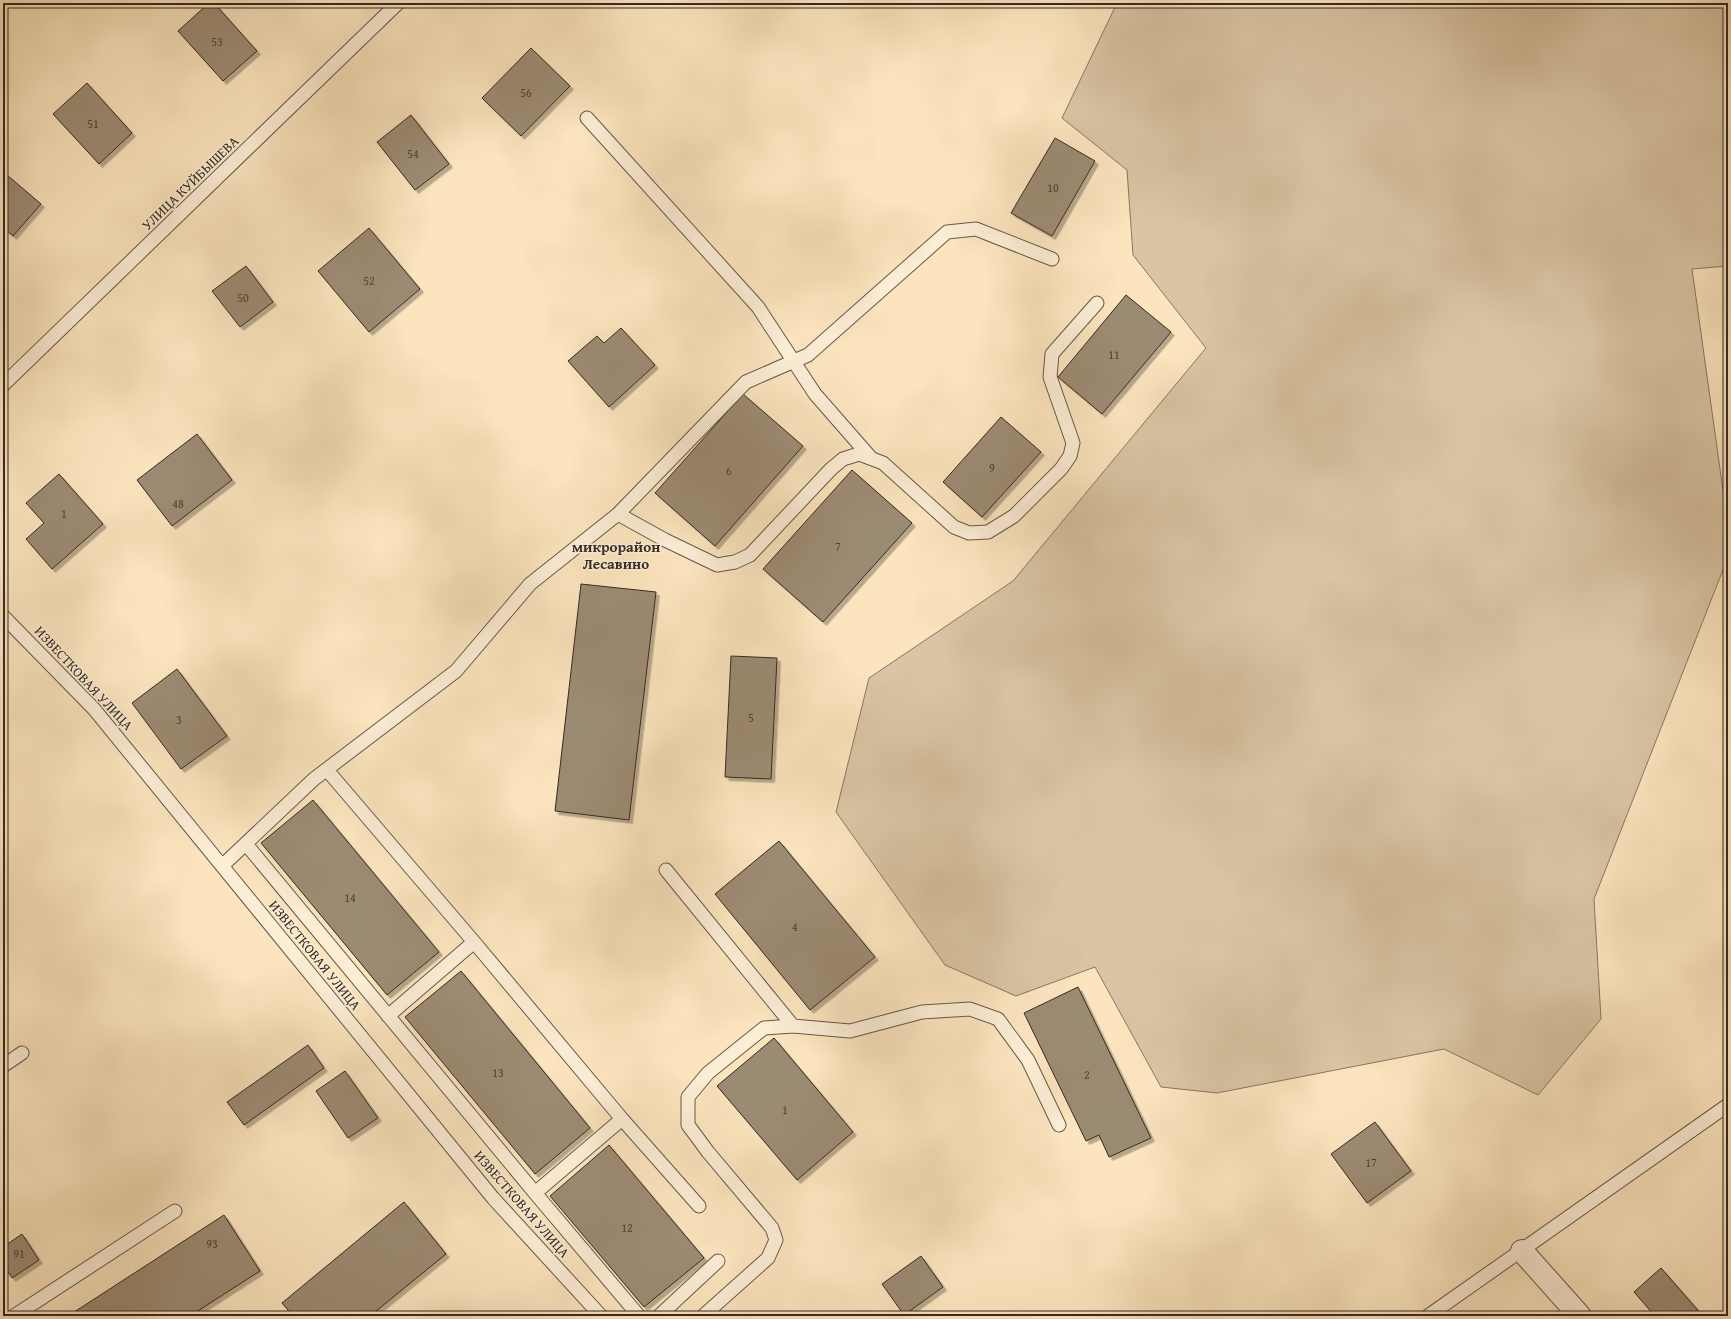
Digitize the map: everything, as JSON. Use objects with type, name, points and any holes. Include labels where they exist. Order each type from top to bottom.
[{"type":"street","points":[[1522,1251],[1580,1316]]},
{"type":"lane","name":"УЛИЦА КУЙБЫШЕВА","points":[[3,385],[398,3]]},
{"type":"lane","points":[[587,118],[758,307],[815,394],[871,458]]},
{"type":"lane","points":[[222,866],[314,780],[456,671],[530,584],[618,514],[746,382],[794,362],[808,354],[947,232],[976,229],[1052,259]]},
{"type":"lane","points":[[618,514],[665,540],[717,565],[736,562],[750,555],[831,469],[843,459],[859,454],[883,463],[954,527],[968,532],[988,532],[1014,516],[1061,469],[1070,456],[1073,443],[1050,377],[1052,354],[1097,303]]},
{"type":"lane","name":"ИЗВЕСТКОВАЯ УЛИЦА","points":[[3,616],[94,709],[493,1198],[601,1316]]},
{"type":"lane","points":[[327,770],[474,942],[622,1119],[699,1206]]},
{"type":"lane","points":[[246,844],[534,1192],[639,1316]]},
{"type":"lane","points":[[666,870],[793,1026]]},
{"type":"lane","points":[[388,1016],[474,942]]},
{"type":"lane","points":[[703,1316],[768,1258],[776,1240],[772,1228],[708,1152],[688,1125],[688,1097],[708,1073],[764,1028],[793,1026],[850,1031],[922,1012],[970,1009],[998,1020],[1028,1060],[1059,1125]]},
{"type":"lane","points":[[3,1066],[22,1053]]},
{"type":"lane","points":[[1428,1316],[1728,1105]]},
{"type":"lane","points":[[534,1192],[622,1119]]},
{"type":"lane","points":[[14,1316],[176,1211]]},
{"type":"lane","points":[[659,1316],[718,1262]]},
{"type":"shaded area","points":[[1117,3],[1728,3],[1728,266],[1692,269],[1728,526],[1728,557],[1594,899],[1601,1019],[1538,1095],[1444,1049],[1217,1093],[1161,1087],[1095,967],[1016,996],[945,965],[836,812],[869,678],[1013,581],[1206,348],[1133,255],[1127,170],[1062,118]]},
{"type":"building","points":[[209,3],[214,3],[257,51],[223,81],[178,31]]},
{"type":"building","points":[[531,48],[570,86],[521,136],[482,98]]},
{"type":"building","points":[[87,83],[132,133],[99,164],[53,114]]},
{"type":"building","points":[[411,115],[449,164],[415,190],[377,142]]},
{"type":"building","points":[[1055,138],[1095,161],[1052,236],[1011,213]]},
{"type":"building","points":[[7,175],[41,204],[13,236],[3,227],[3,180]]},
{"type":"building","points":[[369,228],[420,289],[369,332],[318,271]]},
{"type":"building","points":[[246,266],[273,302],[240,327],[212,291]]},
{"type":"building","points":[[1126,295],[1171,332],[1102,414],[1058,377]]},
{"type":"building","points":[[621,328],[655,365],[609,407],[568,361],[597,336],[604,343]]},
{"type":"building","points":[[743,394],[803,446],[715,546],[655,493]]},
{"type":"building","points":[[1001,417],[1041,452],[982,517],[943,482]]},
{"type":"building","points":[[197,434],[232,480],[172,526],[137,480]]},
{"type":"building","points":[[852,470],[912,523],[823,622],[763,569]]},
{"type":"building","points":[[59,474],[103,524],[52,569],[26,539],[44,523],[26,503]]},
{"type":"building","points":[[581,584],[656,592],[629,820],[555,811]]},
{"type":"building","points":[[731,656],[777,658],[771,779],[725,777]]},
{"type":"building","points":[[177,669],[227,736],[181,769],[132,703]]},
{"type":"building","points":[[313,800],[439,952],[387,995],[261,843]]},
{"type":"building","points":[[779,841],[875,957],[810,1010],[715,894]]},
{"type":"building","points":[[461,971],[590,1128],[535,1174],[405,1017]]},
{"type":"building","points":[[1078,987],[1151,1138],[1109,1157],[1099,1135],[1086,1141],[1024,1013]]},
{"type":"building","points":[[774,1038],[853,1132],[797,1180],[717,1086]]},
{"type":"building","points":[[308,1045],[324,1068],[244,1125],[227,1102]]},
{"type":"building","points":[[345,1071],[378,1118],[348,1138],[316,1091]]},
{"type":"building","points":[[1375,1122],[1411,1171],[1367,1203],[1331,1154]]},
{"type":"building","points":[[609,1145],[704,1258],[644,1307],[550,1196]]},
{"type":"building","points":[[404,1202],[446,1254],[370,1316],[293,1316],[282,1303]]},
{"type":"building","points":[[224,1215],[260,1271],[190,1316],[68,1316]]},
{"type":"building","points":[[22,1234],[39,1260],[12,1278],[3,1264],[3,1247]]},
{"type":"building","points":[[921,1256],[943,1287],[904,1315],[882,1284]]},
{"type":"building","points":[[1661,1268],[1703,1316],[1655,1316],[1634,1292]]},
{"type":"district","name":"микрорайон Лесавино","points":[[616,554]]}]
